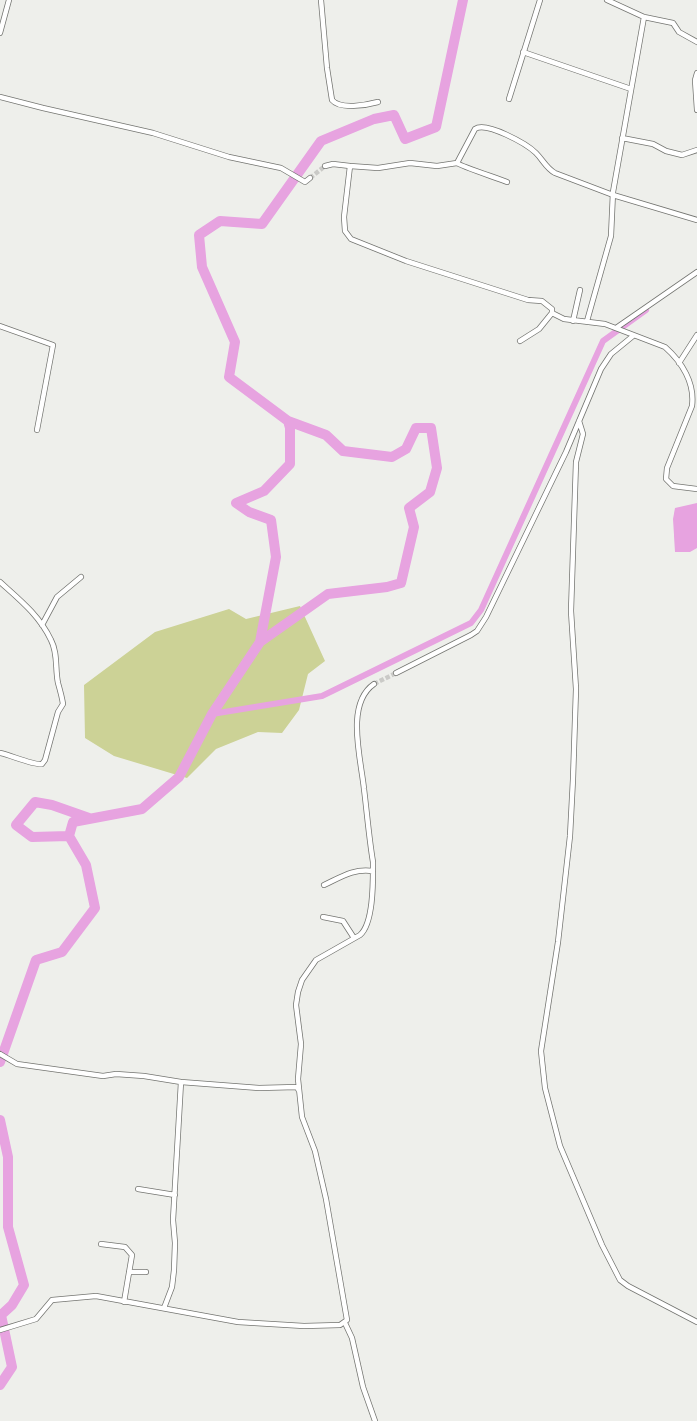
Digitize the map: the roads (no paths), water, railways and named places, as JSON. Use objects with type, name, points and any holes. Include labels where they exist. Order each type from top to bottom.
[{"type":"street","points":[[0,33],[9,0]]},
{"type":"street","points":[[321,0],[327,68],[332,100],[337,104],[352,106],[378,102]]},
{"type":"street","points":[[510,100],[523,52],[540,0]]},
{"type":"street","points":[[608,0],[644,17],[673,22],[680,32],[697,42]]},
{"type":"street","points":[[587,321],[611,236],[613,195],[644,17]]},
{"type":"street","points":[[523,52],[631,89]]},
{"type":"street","points":[[697,73],[695,80],[697,110]]},
{"type":"street","points":[[0,97],[153,133],[229,157],[281,168],[289,171],[306,182],[310,178]]},
{"type":"street","points":[[458,163],[475,129],[478,127],[484,127],[506,134],[531,149],[550,170],[613,195],[697,220]]},
{"type":"street","points":[[622,138],[653,144],[666,151],[682,155],[697,150]]},
{"type":"street","points":[[325,166],[333,164],[378,168],[410,163],[437,166],[458,163],[460,166],[479,170],[507,182]]},
{"type":"street","points":[[350,166],[344,217],[345,231],[351,239],[406,261],[528,300],[542,301],[552,309],[552,313],[564,319],[605,324],[665,347],[679,363],[691,383],[693,398],[692,406],[673,450],[666,479],[673,486],[697,489]]},
{"type":"street","points":[[616,328],[697,272]]},
{"type":"street","points":[[573,320],[580,290]]},
{"type":"street","points":[[520,341],[539,330],[552,313]]},
{"type":"street","points":[[0,326],[53,345],[37,430]]},
{"type":"street","points":[[396,673],[477,631],[486,617],[579,421],[605,361],[632,335]]},
{"type":"street","points":[[679,363],[697,335]]},
{"type":"street","points":[[579,421],[583,434],[576,462],[571,604],[576,689],[573,778],[570,836],[559,934],[542,1051],[545,1088],[562,1152],[602,1245],[620,1280],[628,1286],[697,1322]]},
{"type":"street","points":[[42,625],[58,597],[81,577]]},
{"type":"street","points":[[0,582],[18,596],[36,615],[54,646],[63,704],[58,712],[45,760],[42,764],[37,765],[13,755],[0,753]]},
{"type":"street","points":[[374,684],[368,688],[362,698],[357,733],[373,870],[368,922],[364,932],[316,960],[309,967],[298,992],[296,1005],[300,1044],[299,1091],[302,1117],[315,1151],[326,1199],[347,1317],[345,1323],[352,1338],[364,1387],[376,1421]]},
{"type":"street","points":[[324,885],[358,870],[373,870]]},
{"type":"street","points":[[323,918],[343,921],[354,938]]},
{"type":"street","points":[[0,1054],[10,1061],[25,1065],[96,1075],[144,1076],[181,1082],[260,1088],[297,1087],[299,1091]]},
{"type":"street","points":[[164,1308],[172,1287],[174,1270],[175,1243],[173,1220],[181,1082]]},
{"type":"street","points":[[138,1189],[175,1195]]},
{"type":"street","points":[[101,1244],[125,1247],[129,1249],[132,1255],[124,1302]]},
{"type":"street","points":[[129,1272],[146,1272]]},
{"type":"street","points":[[0,1330],[36,1319],[49,1302],[55,1299],[96,1296],[238,1322],[304,1326],[340,1325],[345,1323]]},
{"type":"waterway","points":[[0,1062],[36,960],[62,952],[95,908],[86,865],[69,836],[73,822],[142,809],[179,777],[212,714],[260,642],[276,557],[271,520],[249,512],[236,503],[264,491],[290,464],[290,428],[288,421],[229,377],[235,342],[202,267],[199,235],[220,221],[262,224],[321,141],[374,119],[394,115],[405,139],[436,127],[463,0]]},
{"type":"waterway","points":[[212,714],[322,696],[471,623],[481,610],[603,341],[646,310]]},
{"type":"waterway","points":[[260,642],[328,594],[387,587],[401,583],[414,527],[409,508],[430,492],[437,468],[431,428],[416,428],[406,449],[392,457],[343,451],[326,435],[288,421]]},
{"type":"waterway","points":[[69,836],[32,837],[16,825],[35,802],[52,805],[89,818]]},
{"type":"waterway","points":[[0,1120],[8,1157],[8,1227],[24,1285],[12,1305],[1,1315],[12,1367],[0,1385]]},
{"type":"tunnel","points":[[310,178],[325,166]]},
{"type":"tunnel","points":[[374,684],[396,673]]}]
